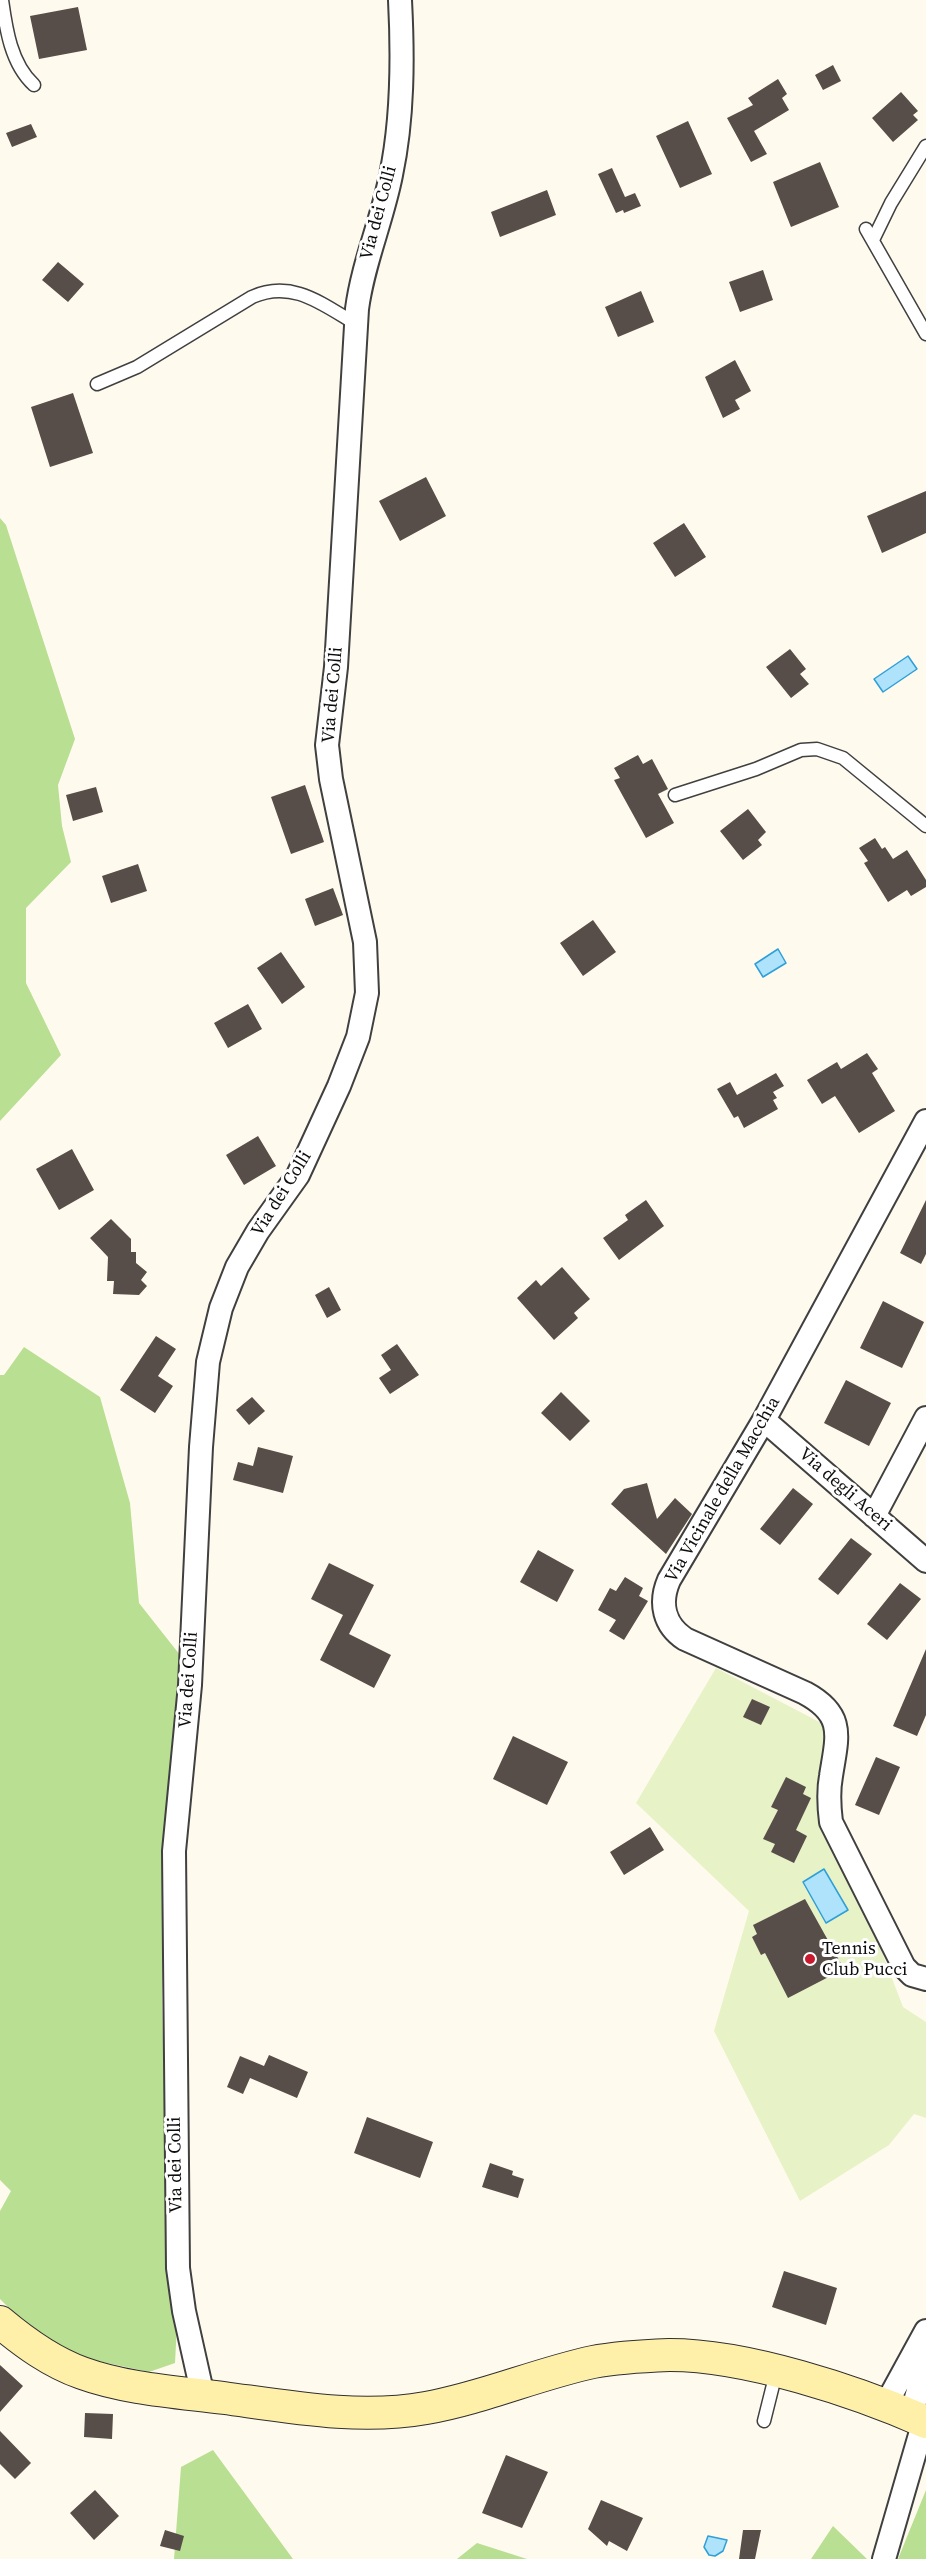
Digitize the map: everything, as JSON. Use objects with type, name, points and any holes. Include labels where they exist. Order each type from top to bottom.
[{"type":"main road","points":[[0,2322],[44,2355],[81,2372],[203,2396],[337,2410],[396,2412],[444,2405],[574,2367],[612,2359],[686,2356],[733,2361],[777,2371],[912,2416]]},
{"type":"street","name":"Via dei Colli","points":[[203,2396],[184,2311],[178,2268],[174,1873],[192,1651],[204,1403],[213,1340],[233,1276],[258,1231],[298,1174],[311,1149],[349,1062],[366,1004],[368,972],[365,942],[331,779],[327,745],[336,667],[356,324],[363,273],[386,195],[396,147],[402,46],[400,0]]},
{"type":"street","name":"Via Vicinale della Macchia","points":[[926,1121],[764,1419],[669,1580],[664,1593],[664,1613],[675,1631],[685,1640],[805,1693],[819,1700],[830,1711],[836,1725],[838,1740],[828,1798],[831,1822],[904,1967],[912,1975],[926,1979]]},
{"type":"street","points":[[874,1516],[926,1418]]},
{"type":"street","name":"Via degli Aceri","points":[[764,1419],[926,1561]]},
{"type":"street","points":[[884,2559],[912,2416],[925,2333]]},
{"type":"lane","points":[[2,0],[7,35],[24,76],[34,85]]},
{"type":"lane","points":[[926,146],[869,235],[926,334]]},
{"type":"lane","points":[[97,384],[137,367],[252,297],[271,290],[299,292],[356,324]]},
{"type":"lane","points":[[675,795],[756,769],[801,750],[817,748],[843,758],[926,826]]},
{"type":"lane","points":[[764,2421],[777,2371]]},
{"type":"green space","points":[[0,518],[6,525],[75,739],[58,785],[62,826],[71,862],[26,908],[26,983],[61,1055],[0,1121]]},
{"type":"green space","points":[[24,1347],[100,1397],[130,1503],[139,1603],[180,1655],[164,1880],[162,1998],[168,2253],[177,2325],[175,2363],[149,2372],[98,2361],[68,2351],[21,2320],[0,2299],[0,2211],[11,2191],[0,2180],[0,1375],[4,1375]]},
{"type":"green space","name":"Tennis Club Pucci","points":[[716,1668],[827,1726],[820,1791],[903,2007],[926,2022],[926,2118],[914,2114],[889,2145],[800,2201],[714,2031],[749,1911],[636,1803]]},
{"type":"green space","points":[[213,2450],[293,2559],[174,2559],[181,2467]]},
{"type":"green space","points":[[926,2490],[926,2559],[898,2559]]},
{"type":"green space","points":[[833,2526],[867,2559],[811,2559]]},
{"type":"green space","points":[[477,2543],[527,2559],[457,2559]]},
{"type":"water","points":[[908,656],[917,669],[883,692],[874,679]]},
{"type":"water","points":[[778,949],[786,963],[763,977],[755,964]]},
{"type":"water","points":[[824,1869],[848,1910],[826,1923],[803,1882]]},
{"type":"water","points":[[708,2536],[727,2540],[723,2551],[715,2556],[709,2555],[704,2547]]},
{"type":"building","points":[[78,7],[87,50],[39,59],[30,16]]},
{"type":"building","points":[[833,65],[841,81],[823,90],[815,75]]},
{"type":"building","points":[[778,79],[787,94],[782,98],[789,110],[754,131],[767,154],[751,162],[727,118],[753,105],[748,98]]},
{"type":"building","points":[[901,92],[918,111],[913,115],[918,120],[893,142],[872,118]]},
{"type":"building","points":[[688,121],[712,174],[680,188],[656,136]]},
{"type":"building","points":[[31,124],[37,137],[12,147],[6,133]]},
{"type":"building","points":[[820,162],[839,207],[791,227],[773,182]]},
{"type":"building","points":[[612,168],[625,197],[635,193],[641,206],[624,213],[623,210],[616,213],[598,174]]},
{"type":"building","points":[[547,190],[556,215],[500,237],[491,212]]},
{"type":"building","points":[[58,262],[84,284],[68,302],[42,280]]},
{"type":"building","points":[[763,270],[773,300],[740,312],[729,282]]},
{"type":"building","points":[[641,291],[654,322],[618,337],[605,307]]},
{"type":"building","points":[[735,360],[751,391],[735,400],[740,409],[723,418],[705,377]]},
{"type":"building","points":[[73,393],[93,453],[50,467],[31,407]]},
{"type":"building","points":[[426,477],[446,516],[400,541],[379,501]]},
{"type":"building","points":[[926,491],[926,533],[882,553],[867,516]]},
{"type":"building","points":[[684,523],[706,557],[675,577],[653,543]]},
{"type":"building","points":[[790,649],[806,669],[800,674],[809,684],[791,698],[766,667]]},
{"type":"building","points":[[638,755],[643,764],[652,759],[668,789],[658,794],[674,823],[646,838],[614,780],[620,778],[614,768]]},
{"type":"building","points":[[305,785],[324,842],[291,854],[271,797]]},
{"type":"building","points":[[96,787],[103,812],[73,821],[66,795]]},
{"type":"building","points":[[748,809],[766,832],[758,840],[762,845],[743,860],[720,831]]},
{"type":"building","points":[[875,838],[882,849],[885,847],[893,859],[907,850],[926,880],[926,887],[911,896],[907,890],[888,902],[864,863],[868,861],[859,848]]},
{"type":"building","points":[[138,864],[147,891],[111,903],[102,876]]},
{"type":"building","points":[[333,888],[343,915],[315,926],[305,899]]},
{"type":"building","points":[[593,920],[616,952],[583,976],[560,943]]},
{"type":"building","points":[[281,952],[305,987],[282,1004],[257,968]]},
{"type":"building","points":[[248,1004],[262,1029],[228,1048],[214,1023]]},
{"type":"building","points":[[867,1053],[878,1069],[872,1073],[895,1111],[859,1133],[835,1096],[822,1104],[807,1080],[837,1062],[841,1069]]},
{"type":"building","points":[[776,1073],[784,1086],[773,1092],[777,1098],[773,1100],[778,1109],[744,1128],[738,1116],[734,1118],[717,1089],[730,1082],[737,1095]]},
{"type":"building","points":[[258,1136],[276,1166],[244,1185],[226,1155]]},
{"type":"building","points":[[72,1149],[94,1190],[59,1210],[36,1169]]},
{"type":"building","points":[[646,1200],[664,1226],[619,1260],[603,1238],[628,1220],[625,1215]]},
{"type":"building","points":[[926,1200],[926,1254],[921,1264],[900,1253]]},
{"type":"building","points":[[111,1219],[131,1239],[131,1252],[136,1252],[136,1263],[147,1272],[141,1280],[147,1286],[139,1295],[113,1294],[114,1281],[107,1281],[108,1257],[90,1238]]},
{"type":"building","points":[[562,1267],[590,1299],[574,1313],[578,1318],[554,1340],[517,1298],[536,1280],[541,1286]]},
{"type":"building","points":[[329,1287],[341,1310],[327,1318],[315,1295]]},
{"type":"building","points":[[883,1301],[924,1322],[902,1368],[860,1348]]},
{"type":"building","points":[[156,1336],[176,1349],[158,1376],[173,1386],[155,1413],[120,1390]]},
{"type":"building","points":[[397,1344],[419,1375],[390,1394],[379,1378],[391,1370],[381,1355]]},
{"type":"building","points":[[846,1380],[891,1403],[869,1446],[824,1423]]},
{"type":"building","points":[[561,1392],[590,1421],[570,1441],[541,1413]]},
{"type":"building","points":[[252,1397],[265,1411],[249,1425],[236,1410]]},
{"type":"building","points":[[258,1447],[293,1456],[283,1493],[233,1480],[238,1462],[253,1466]]},
{"type":"building","points":[[647,1483],[657,1519],[675,1498],[692,1514],[666,1554],[611,1504],[624,1489]]},
{"type":"building","points":[[793,1488],[813,1504],[780,1545],[760,1529]]},
{"type":"building","points":[[851,1538],[872,1554],[838,1595],[818,1579]]},
{"type":"building","points":[[538,1550],[574,1570],[557,1602],[520,1582]]},
{"type":"building","points":[[329,1563],[374,1585],[349,1634],[391,1655],[374,1688],[320,1660],[343,1615],[311,1599]]},
{"type":"building","points":[[625,1577],[643,1588],[639,1596],[648,1601],[624,1640],[609,1631],[616,1620],[598,1610],[610,1588],[616,1591]]},
{"type":"building","points":[[900,1583],[921,1599],[887,1640],[867,1624]]},
{"type":"building","points":[[926,1649],[926,1715],[917,1736],[893,1726]]},
{"type":"building","points":[[752,1699],[770,1707],[761,1725],[743,1717]]},
{"type":"building","points":[[513,1736],[568,1762],[547,1805],[493,1779]]},
{"type":"building","points":[[876,1757],[900,1767],[879,1815],[855,1805]]},
{"type":"building","points":[[786,1777],[806,1787],[803,1794],[811,1798],[796,1830],[807,1836],[794,1863],[771,1852],[775,1844],[763,1839],[778,1810],[771,1807]]},
{"type":"building","points":[[650,1827],[664,1850],[624,1875],[610,1852]]},
{"type":"building","points":[[805,1899],[844,1969],[788,1998],[765,1953],[761,1955],[752,1937],[757,1934],[753,1925]]},
{"type":"building","points":[[269,2055],[308,2072],[297,2098],[250,2078],[243,2094],[227,2087],[240,2056],[264,2066]]},
{"type":"building","points":[[367,2117],[433,2142],[420,2178],[354,2153]]},
{"type":"building","points":[[490,2163],[513,2171],[512,2175],[524,2179],[518,2198],[482,2187]]},
{"type":"building","points":[[784,2271],[837,2288],[826,2325],[772,2307]]},
{"type":"building","points":[[0,2365],[23,2386],[0,2412]]},
{"type":"building","points":[[85,2413],[113,2414],[112,2439],[84,2437]]},
{"type":"building","points":[[0,2431],[31,2463],[15,2479],[0,2464]]},
{"type":"building","points":[[506,2455],[548,2472],[522,2528],[482,2513]]},
{"type":"building","points":[[95,2490],[119,2516],[94,2540],[70,2513]]},
{"type":"building","points":[[601,2500],[643,2518],[627,2551],[609,2541],[607,2546],[588,2529]]},
{"type":"building","points":[[165,2530],[184,2536],[180,2551],[160,2546]]},
{"type":"building","points":[[743,2530],[761,2530],[755,2559],[739,2559]]},
{"type":"place","name":"Tennis Club Pucci","points":[[810,1959]]}]
